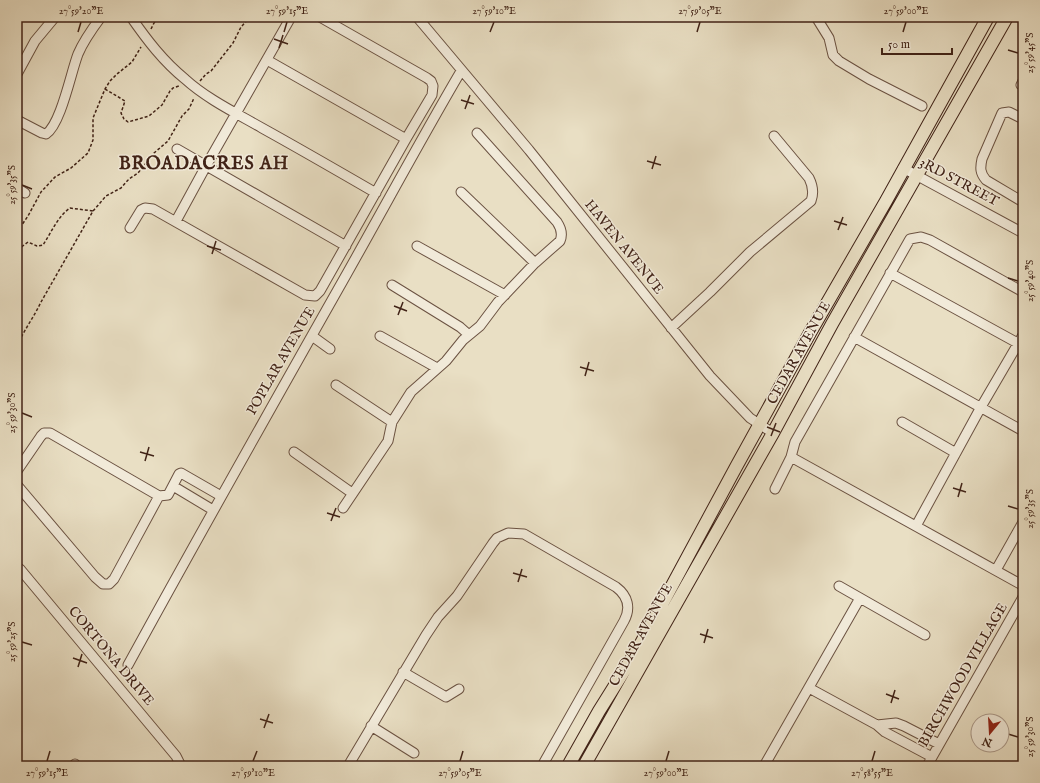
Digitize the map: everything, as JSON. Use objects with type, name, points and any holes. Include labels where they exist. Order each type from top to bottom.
[{"type":"main road","name":"CEDAR AVENUE","points":[[584,766],[676,591],[759,425],[988,17]]},
{"type":"main road","name":"CEDAR AVENUE","points":[[568,766],[599,711],[676,591],[772,433],[832,324],[1007,17]]},
{"type":"street","points":[[17,74],[36,41],[55,17]]},
{"type":"street","points":[[17,120],[42,134],[46,134],[49,131],[61,108],[73,69],[84,41],[102,17]]},
{"type":"street","points":[[131,17],[146,39],[167,63],[185,80],[236,113],[376,192]]},
{"type":"street","points":[[176,221],[291,17]]},
{"type":"street","points":[[130,228],[139,212],[145,208],[153,209],[274,278],[309,296],[315,296],[320,291],[432,95],[433,89],[431,81],[418,72],[320,17]]},
{"type":"street","name":"HAVEN AVENUE","points":[[417,17],[529,150],[671,328],[723,390],[759,425],[772,433]]},
{"type":"street","points":[[816,17],[829,38],[833,55],[839,61],[869,79],[922,106]]},
{"type":"street","points":[[267,60],[406,139]]},
{"type":"street","name":"POPLAR AVENUE","points":[[128,665],[417,146],[461,71]]},
{"type":"street","points":[[1023,119],[1007,112],[1001,114],[980,167],[986,180],[1023,202]]},
{"type":"street","points":[[343,508],[388,441],[392,422],[411,392],[446,361],[469,335],[480,326],[505,295],[535,263],[560,241],[562,237],[560,227],[477,133]]},
{"type":"street","points":[[671,328],[750,252],[810,201],[813,192],[809,178],[774,136]]},
{"type":"street","points":[[177,149],[346,246]]},
{"type":"street","name":"3RD STREET","points":[[903,168],[1023,233]]},
{"type":"street","points":[[461,192],[535,263]]},
{"type":"street","points":[[775,489],[791,457],[795,442],[908,241],[913,238],[922,237],[930,240],[1023,292]]},
{"type":"street","points":[[418,246],[505,295]]},
{"type":"street","points":[[890,273],[1021,345]]},
{"type":"street","points":[[392,285],[460,327],[469,335]]},
{"type":"street","points":[[916,526],[981,407],[1021,345],[1023,335]]},
{"type":"street","points":[[312,336],[330,349]]},
{"type":"street","points":[[380,336],[437,368]]},
{"type":"street","points":[[854,337],[1023,431]]},
{"type":"street","points":[[336,386],[392,422]]},
{"type":"street","points":[[902,422],[956,453]]},
{"type":"street","points":[[17,471],[40,436],[44,433],[50,433],[159,496],[168,495],[179,474],[181,473],[221,496]]},
{"type":"street","points":[[294,452],[352,493]]},
{"type":"street","points":[[791,457],[1022,585]]},
{"type":"street","points":[[17,485],[94,577],[103,584],[109,584],[114,580],[159,496]]},
{"type":"street","points":[[173,486],[213,510]]},
{"type":"street","points":[[996,570],[1023,522]]},
{"type":"street","points":[[348,766],[403,672],[438,617],[457,596],[497,538],[506,534],[514,533],[524,534],[616,587],[624,594],[627,601],[628,610],[626,619],[542,766]]},
{"type":"street","name":"CORTONA DRIVE","points":[[17,567],[176,756],[181,766]]},
{"type":"street","points":[[839,586],[925,635]]},
{"type":"street","name":"BIRCHWOOD VILLAGE","points":[[927,766],[1023,597]]},
{"type":"street","points":[[764,766],[860,598]]},
{"type":"street","points":[[403,672],[446,697],[459,689]]},
{"type":"street","points":[[809,688],[932,757]]},
{"type":"street","points":[[877,725],[896,723],[939,744]]},
{"type":"street","points":[[371,726],[414,753]]},
{"type":"path","points":[[17,232],[28,216],[41,192],[56,177],[71,168],[88,153],[93,140],[94,118],[110,81],[132,62],[136,53],[146,39],[147,31],[162,17]]},
{"type":"path","points":[[216,17],[219,19],[223,17]]},
{"type":"path","points":[[17,346],[21,336],[29,322],[34,317],[92,211],[106,196],[121,188],[129,179],[138,173],[154,152],[168,141],[182,116],[189,109],[203,77],[211,71],[233,43],[241,27],[250,17]]},
{"type":"path","points":[[106,89],[126,101],[121,113],[124,119],[128,122],[154,113],[162,105],[170,91],[173,88],[183,84],[185,80]]},
{"type":"path","points":[[17,248],[20,248],[28,242],[37,246],[43,245],[68,210],[74,208],[92,211]]},
{"type":"path","points":[[17,341],[21,336]]},
{"type":"district","name":"BROADACRES AH","points":[[204,164]]}]
